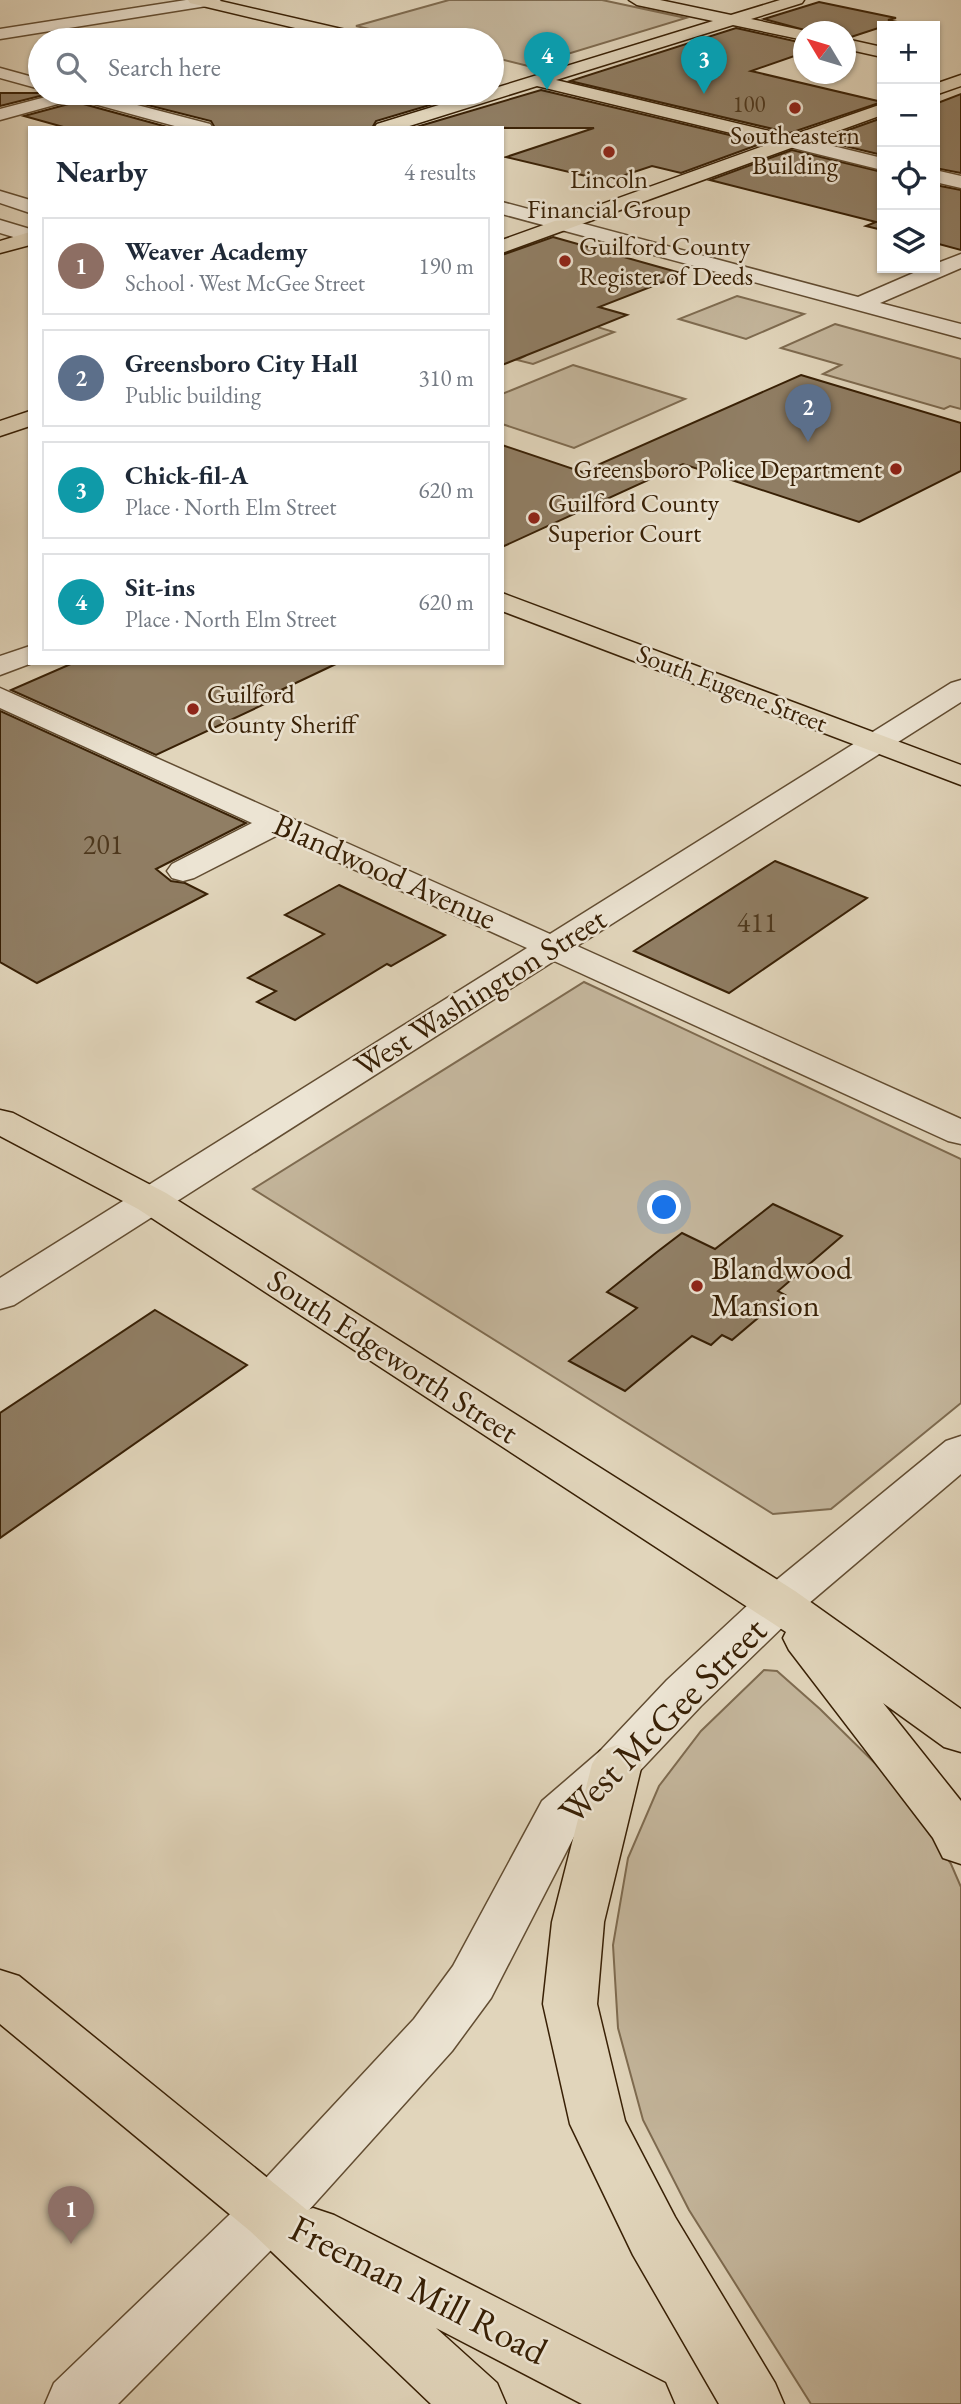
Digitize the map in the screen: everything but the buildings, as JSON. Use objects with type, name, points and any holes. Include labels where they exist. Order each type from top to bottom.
[{"type":"main road","points":[[636,0],[793,33]]},
{"type":"main road","points":[[504,90],[796,0]]},
{"type":"main road","points":[[205,1],[316,28]]},
{"type":"main road","points":[[856,46],[877,50]]},
{"type":"main road","points":[[940,86],[959,72]]},
{"type":"main road","points":[[504,73],[792,142]]},
{"type":"main road","points":[[389,126],[455,105]]},
{"type":"main road","points":[[504,246],[877,111]]},
{"type":"main road","points":[[0,247],[28,238]]},
{"type":"main road","points":[[0,429],[28,419]]},
{"type":"main road","points":[[0,435],[28,442]]},
{"type":"main road","name":"South Eugene Street","points":[[504,602],[961,776]]},
{"type":"main road","name":"South Edgeworth Street","points":[[0,1122],[152,1201],[779,1603]]},
{"type":"main road","points":[[779,1603],[961,1734]]},
{"type":"main road","points":[[779,1603],[951,1825],[961,1844]]},
{"type":"main road","points":[[617,1764],[578,1922],[570,2004],[598,2124],[654,2236],[753,2404]]},
{"type":"main road","points":[[0,1992],[270,2213],[475,2404]]},
{"type":"main road","name":"Freeman Mill Road","points":[[270,2213],[643,2404]]},
{"type":"street","points":[[37,28],[205,1]]},
{"type":"street","points":[[0,34],[28,29]]},
{"type":"street","points":[[0,73],[28,81]]},
{"type":"street","points":[[0,115],[34,105]]},
{"type":"street","points":[[119,105],[197,126]]},
{"type":"street","points":[[792,142],[877,163]]},
{"type":"street","points":[[940,177],[961,182]]},
{"type":"street","points":[[0,197],[28,206]]},
{"type":"street","points":[[504,209],[961,331]]},
{"type":"street","points":[[0,226],[28,236]]},
{"type":"street","points":[[859,304],[961,260]]},
{"type":"street","points":[[0,666],[28,655]]},
{"type":"street","name":"West Washington Street","points":[[0,1296],[961,689]]},
{"type":"street","name":"Blandwood Avenue","points":[[0,697],[961,1133]]},
{"type":"street","points":[[183,871],[277,823]]},
{"type":"street","name":"West McGee Street","points":[[76,2404],[270,2213],[433,2035],[472,1982],[560,1815],[617,1764],[684,1693],[779,1603],[961,1451]]},
{"type":"shaded area","points":[[449,0],[602,0],[686,18],[528,66],[504,60],[504,28],[356,26]]},
{"type":"shaded area","points":[[737,296],[804,314],[746,339],[679,319]]},
{"type":"shaded area","points":[[504,299],[614,332],[533,364],[517,360],[525,356]]},
{"type":"shaded area","points":[[835,324],[961,359],[961,409],[950,406],[944,409],[823,374],[841,365],[781,348]]},
{"type":"shaded area","points":[[573,365],[685,399],[574,448],[504,425],[504,393]]},
{"type":"shaded area","points":[[584,982],[961,1159],[961,1403],[831,1509],[773,1514],[253,1189]]},
{"type":"shaded area","points":[[764,1670],[777,1671],[897,1785],[951,1864],[961,1887],[961,2404],[811,2404],[689,2210],[643,2120],[618,2028],[613,1945],[628,1858],[659,1786],[701,1731]]},
{"type":"place","name":"Sit-ins","points":[[547,90]]},
{"type":"place","name":"Chick-fil-A","points":[[704,94]]},
{"type":"place","name":"Southeastern Building","points":[[795,108]]},
{"type":"place","name":"Lincoln Financial Group","points":[[609,152]]},
{"type":"place","name":"Guilford County Register of Deeds","points":[[565,261]]},
{"type":"place","name":"Greensboro City Hall","points":[[808,442]]},
{"type":"place","name":"Greensboro Police Department","points":[[896,469]]},
{"type":"place","name":"Guilford County Superior Court","points":[[534,518]]},
{"type":"place","name":"Guilford County Sheriff","points":[[193,709]]},
{"type":"place","name":"Blandwood Mansion","points":[[697,1286]]},
{"type":"place","name":"Weaver Academy","points":[[71,2244]]}]
